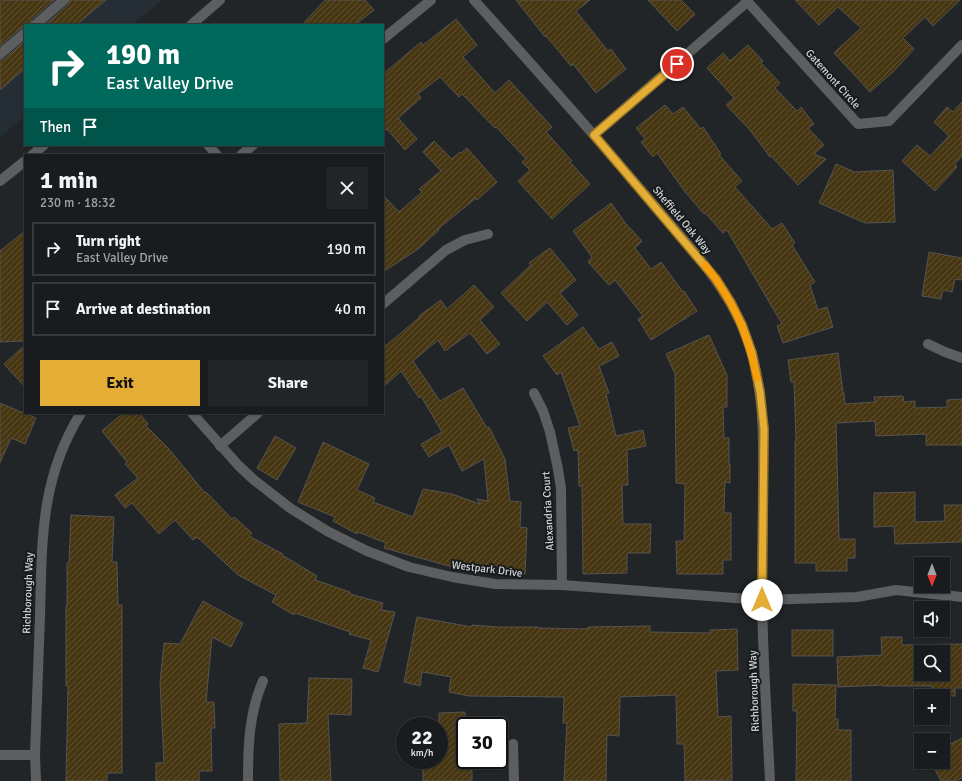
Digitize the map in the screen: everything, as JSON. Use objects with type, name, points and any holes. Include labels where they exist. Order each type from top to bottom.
[{"type":"street","points":[[36,24],[64,0]]},
{"type":"street","points":[[192,24],[220,0]]},
{"type":"street","points":[[384,38],[431,0]]},
{"type":"street","name":"Sheffield Oak Way","points":[[474,0],[594,135],[716,279],[731,303],[742,325],[752,353],[760,392],[764,429],[762,600]]},
{"type":"street","points":[[594,135],[746,1]]},
{"type":"street","name":"Gatemont Circle","points":[[746,1],[858,124],[889,121],[962,45]]},
{"type":"street","points":[[0,54],[24,34]]},
{"type":"street","points":[[33,154],[43,146]]},
{"type":"street","points":[[209,146],[216,154]]},
{"type":"street","points":[[242,154],[252,146]]},
{"type":"street","points":[[0,181],[24,162]]},
{"type":"street","points":[[384,303],[446,250],[464,240],[488,234]]},
{"type":"street","points":[[928,344],[962,358]]},
{"type":"street","name":"Alexandria Court","points":[[534,393],[550,432],[561,488],[562,585]]},
{"type":"street","name":"Richborough Way","points":[[36,781],[35,755],[42,534],[45,510],[56,464],[80,414]]},
{"type":"street","name":"Westpark Drive","points":[[193,414],[220,446],[254,480],[290,508],[327,531],[367,551],[408,567],[452,578],[495,584],[562,585],[762,600],[857,597],[896,590],[962,597]]},
{"type":"street","points":[[220,446],[257,414]]},
{"type":"street","name":"Richborough Way","points":[[762,600],[770,781]]},
{"type":"street","points":[[248,781],[249,734],[257,694],[263,681]]},
{"type":"street","points":[[513,744],[514,781]]},
{"type":"street","points":[[0,755],[35,755]]},
{"type":"shaded area","points":[[0,0],[162,0],[133,24],[24,24],[24,117],[0,137]]},
{"type":"building","points":[[0,0],[54,0],[31,20],[29,24],[24,24],[24,27],[21,28],[0,46]]},
{"type":"building","points":[[70,0],[106,0],[77,24],[46,24],[68,5]]},
{"type":"building","points":[[325,0],[365,0],[374,10],[356,24],[303,24]]},
{"type":"building","points":[[516,0],[590,0],[576,11],[608,51],[611,49],[626,69],[596,93],[573,64],[571,66],[546,36],[545,37]]},
{"type":"building","points":[[648,0],[681,0],[695,14],[677,31]]},
{"type":"building","points":[[795,0],[960,0],[933,26],[925,17],[903,38],[914,49],[894,71],[870,92],[834,53],[861,28],[838,7],[819,25]]},
{"type":"building","points":[[456,19],[477,45],[463,57],[495,93],[509,80],[552,127],[546,132],[590,184],[552,219],[518,181],[530,170],[522,162],[526,159],[462,94],[459,97],[440,77],[418,94],[421,98],[398,118],[417,139],[405,150],[387,129],[384,131],[384,73],[421,42],[423,45]]},
{"type":"building","points":[[24,42],[24,69],[0,90],[0,60],[4,59]]},
{"type":"building","points":[[748,45],[763,61],[761,63],[780,83],[775,88],[797,111],[801,107],[814,124],[808,128],[824,145],[814,154],[826,159],[798,185],[771,156],[770,157],[750,130],[726,105],[734,98],[707,68],[723,53],[730,61]]},
{"type":"building","points":[[962,102],[962,156],[955,164],[957,167],[935,191],[902,161],[917,145],[930,156],[949,136],[934,122],[947,107],[953,112]]},
{"type":"building","points":[[665,105],[673,114],[683,107],[701,129],[703,127],[721,154],[719,155],[742,181],[735,187],[772,229],[782,223],[795,243],[792,245],[815,282],[810,285],[818,310],[827,307],[833,327],[783,343],[777,326],[782,324],[727,230],[723,233],[705,213],[704,214],[686,193],[657,153],[653,157],[641,142],[645,139],[636,128]]},
{"type":"building","points":[[434,141],[452,159],[467,148],[497,182],[477,200],[476,198],[438,229],[439,230],[418,249],[384,271],[384,196],[399,212],[422,192],[419,189],[441,171],[423,152]]},
{"type":"building","points":[[836,164],[855,172],[893,170],[895,222],[865,223],[819,203]]},
{"type":"building","points":[[611,203],[626,224],[642,241],[635,248],[651,269],[661,262],[683,292],[684,291],[697,311],[651,340],[638,319],[643,316],[615,280],[609,285],[588,262],[592,257],[573,231]]},
{"type":"building","points":[[24,232],[24,341],[0,342],[0,251]]},
{"type":"building","points":[[550,248],[576,280],[560,293],[578,315],[567,325],[547,302],[527,321],[501,293],[531,265],[529,263]]},
{"type":"building","points":[[929,252],[962,258],[962,280],[955,279],[952,292],[943,290],[941,299],[922,296]]},
{"type":"building","points":[[474,285],[494,307],[480,320],[500,344],[487,354],[470,333],[445,351],[438,340],[413,361],[440,401],[463,388],[487,428],[489,427],[505,459],[510,501],[521,502],[520,527],[527,528],[525,574],[456,568],[384,548],[386,543],[358,532],[357,534],[333,521],[335,517],[298,502],[323,442],[369,464],[357,490],[375,498],[373,502],[413,517],[423,489],[452,494],[480,504],[477,499],[488,501],[484,459],[462,471],[449,445],[429,457],[421,444],[442,432],[421,396],[419,398],[401,371],[384,386],[384,347],[420,317],[419,316],[441,300],[447,309]]},
{"type":"building","points":[[583,327],[599,349],[612,342],[619,356],[599,366],[609,393],[606,394],[616,436],[643,430],[646,446],[627,450],[628,485],[622,485],[623,524],[651,524],[650,553],[627,553],[627,573],[583,574],[582,486],[579,486],[578,450],[574,451],[568,428],[580,426],[561,372],[557,375],[543,356]]},
{"type":"building","points":[[709,335],[727,375],[727,407],[723,407],[724,438],[729,438],[730,483],[725,482],[724,513],[731,513],[731,560],[723,560],[723,574],[677,574],[676,541],[684,541],[685,484],[676,483],[675,374],[666,354]]},
{"type":"building","points":[[24,346],[24,386],[4,364]]},
{"type":"building","points":[[838,353],[845,404],[875,402],[874,397],[903,396],[904,402],[915,401],[915,408],[947,407],[947,400],[962,399],[962,445],[926,445],[926,434],[876,436],[875,421],[836,423],[839,539],[855,539],[855,558],[847,558],[847,571],[816,571],[816,563],[795,563],[796,441],[794,382],[791,382],[788,360]]},
{"type":"building","points":[[0,403],[36,418],[25,444],[11,438],[0,463]]},
{"type":"building","points":[[122,414],[140,414],[148,424],[146,426],[169,449],[205,493],[206,492],[232,519],[234,517],[252,533],[249,536],[283,554],[282,555],[317,576],[315,580],[350,592],[350,594],[383,603],[381,610],[395,612],[378,672],[363,668],[371,640],[349,634],[350,632],[295,613],[294,615],[272,602],[276,595],[238,575],[197,537],[193,540],[175,520],[159,534],[132,503],[125,508],[115,495],[138,478],[125,464],[127,462],[102,431]]},
{"type":"building","points":[[275,436],[296,448],[277,480],[257,468]]},
{"type":"building","points":[[915,492],[915,522],[945,521],[944,505],[962,505],[962,542],[895,544],[894,526],[874,527],[874,493]]},
{"type":"building","points":[[71,515],[114,517],[112,562],[117,562],[118,605],[122,605],[122,773],[107,773],[107,781],[66,781],[68,686],[66,686],[66,606],[67,563],[69,563]]},
{"type":"building","points":[[203,601],[243,623],[231,647],[212,637],[206,702],[214,702],[215,728],[211,728],[212,771],[199,771],[199,781],[156,781],[156,763],[164,763],[160,682],[164,643],[180,644]]},
{"type":"building","points":[[417,617],[472,627],[472,625],[588,629],[588,627],[650,626],[650,632],[710,633],[710,630],[737,629],[738,670],[716,671],[718,717],[731,716],[732,780],[685,781],[684,744],[677,744],[676,695],[620,697],[619,736],[607,735],[606,781],[564,781],[567,723],[563,723],[564,697],[469,696],[449,692],[451,677],[422,672],[420,686],[404,682]]},
{"type":"building","points":[[792,630],[833,630],[833,656],[792,656]]},
{"type":"building","points":[[881,637],[902,637],[902,645],[962,644],[962,688],[955,688],[955,696],[950,696],[950,689],[932,689],[932,686],[882,685],[838,687],[837,657],[882,655]]},
{"type":"building","points":[[309,678],[352,679],[351,715],[328,714],[331,781],[280,781],[279,724],[307,723]]},
{"type":"building","points":[[793,684],[836,685],[835,719],[838,719],[838,730],[851,730],[851,781],[796,781],[797,711],[793,711]]},
{"type":"building","points":[[465,712],[465,717],[456,717],[456,769],[472,769],[472,781],[423,781],[423,769],[448,769],[448,717],[439,717],[439,713]]},
{"type":"building","points":[[962,738],[962,778],[956,781],[941,781],[935,769],[950,769],[950,744]]},
{"type":"slow traffic","points":[[705,265],[731,303],[742,325],[752,353],[757,378]]},
{"type":"route","points":[[677,64],[594,135],[716,279],[731,303],[742,325],[752,353],[760,392],[764,429],[762,600]]}]
